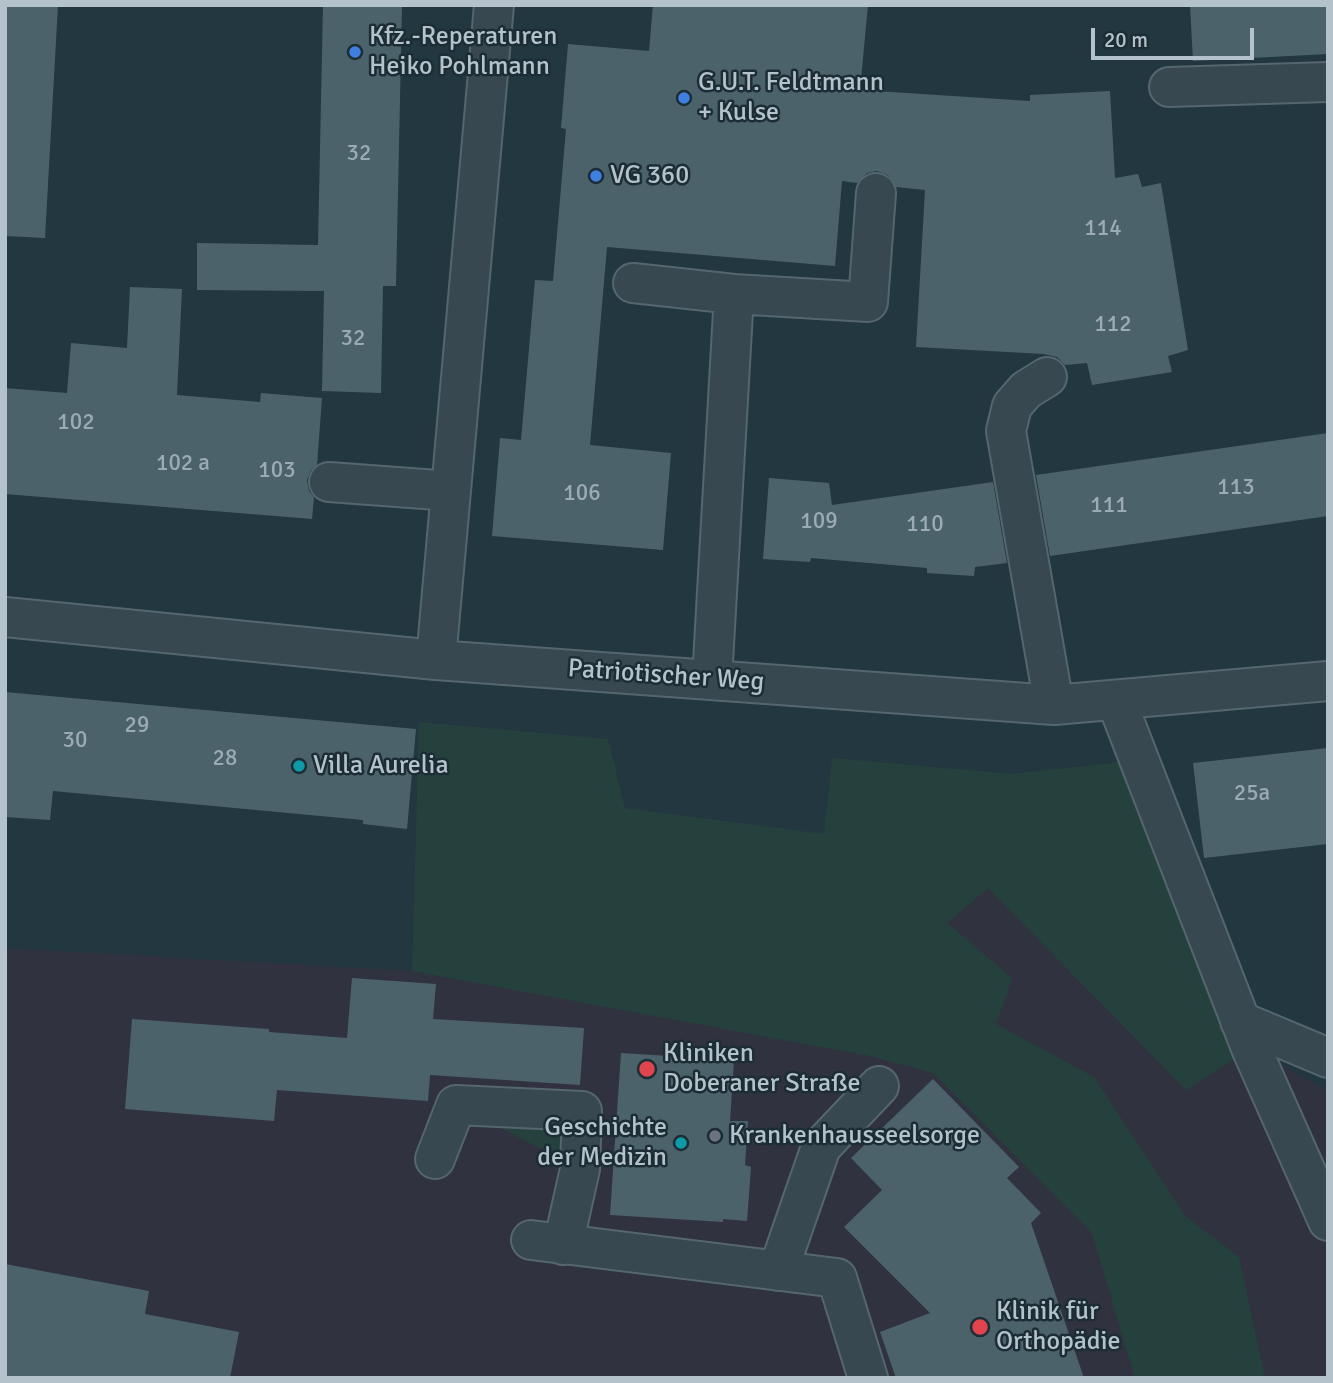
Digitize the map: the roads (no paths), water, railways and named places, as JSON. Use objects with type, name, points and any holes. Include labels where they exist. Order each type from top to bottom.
[{"type":"street","points":[[436,660],[494,5]]},
{"type":"street","points":[[1168,87],[1328,82]]},
{"type":"street","points":[[633,283],[734,294],[868,302],[876,193]]},
{"type":"street","points":[[712,680],[734,294]]},
{"type":"street","points":[[1047,377],[1026,390],[1012,406],[1006,430],[1054,705]]},
{"type":"street","points":[[329,482],[451,491]]},
{"type":"street","name":"Patriotischer Weg","points":[[5,617],[436,660],[1054,705],[1328,681]]},
{"type":"street","points":[[1116,700],[1240,1021],[1328,1221]]},
{"type":"street","points":[[1240,1021],[1328,1058]]},
{"type":"street","points":[[778,1271],[821,1147],[879,1086]]},
{"type":"street","points":[[435,1159],[456,1105],[582,1111],[580,1169],[547,1242],[837,1278],[867,1378]]},
{"type":"place","name":"Kfz.-Reperaturen Heiko Pohlmann","points":[[355,52]]},
{"type":"place","name":"G.U.T. Feldtmann + Kulse","points":[[684,98]]},
{"type":"place","name":"VG 360","points":[[596,176]]},
{"type":"place","name":"Villa Aurelia","points":[[299,766]]},
{"type":"place","name":"Kliniken Doberaner Straße","points":[[647,1069]]},
{"type":"place","name":"Krankenhausseelsorge","points":[[715,1136]]},
{"type":"place","name":"Geschichte der Medizin","points":[[681,1143]]},
{"type":"place","name":"Klinik für Orthopädie","points":[[980,1327]]}]
